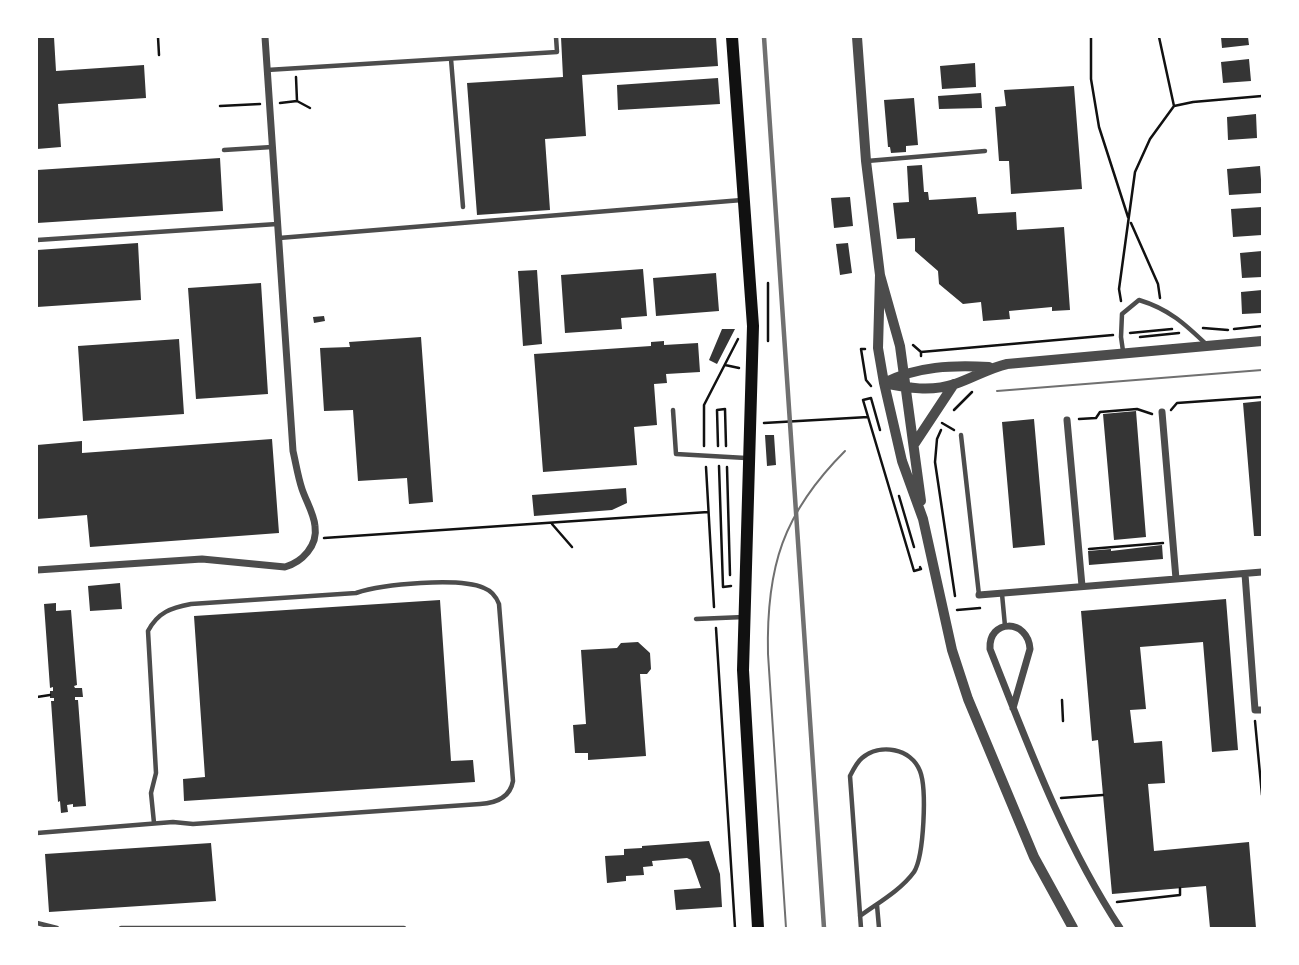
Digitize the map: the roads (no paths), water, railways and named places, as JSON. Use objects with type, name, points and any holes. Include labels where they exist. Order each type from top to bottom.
[{"type":"main road","points":[[732,37],[753,326],[743,670],[758,928]]},
{"type":"street","points":[[37,570],[202,559],[285,567],[296,564],[307,555],[314,539],[315,526],[301,486],[293,451],[265,37]]},
{"type":"street","points":[[858,37],[866,161],[880,275],[878,348],[902,461],[923,519]]},
{"type":"street","points":[[880,275],[900,346],[923,519],[952,650],[968,699],[1034,857],[1073,928]]},
{"type":"street","points":[[884,383],[904,373],[960,365],[992,368],[1123,352],[1262,341]]},
{"type":"street","points":[[884,383],[921,390],[954,384],[992,368]]},
{"type":"street","points":[[915,443],[954,384]]},
{"type":"street","points":[[1162,412],[1177,579]]},
{"type":"street","points":[[1067,420],[1082,586]]},
{"type":"street","points":[[979,595],[1262,572]]},
{"type":"street","points":[[1245,574],[1258,710]]},
{"type":"street","points":[[1013,708],[1030,642],[1018,628],[1005,626],[994,634],[989,643],[990,649],[1013,708],[1049,799],[1120,928]]},
{"type":"lane","points":[[267,70],[557,52],[556,37]]},
{"type":"lane","points":[[451,59],[463,207]]},
{"type":"lane","points":[[224,150],[272,147]]},
{"type":"lane","points":[[866,161],[985,151]]},
{"type":"lane","points":[[279,238],[744,200]]},
{"type":"lane","points":[[37,240],[278,223]]},
{"type":"lane","points":[[1123,352],[1122,314],[1139,300],[1161,307],[1188,327],[1207,346]]},
{"type":"lane","points":[[673,410],[676,454],[750,458]]},
{"type":"lane","points":[[961,435],[979,595]]},
{"type":"lane","points":[[37,832],[466,806],[490,803],[503,798],[511,790],[513,781],[499,604],[495,596],[489,590],[474,585],[439,583],[371,588],[356,593],[191,604],[166,611],[155,618],[148,631],[156,773],[151,793],[154,823]]},
{"type":"lane","points":[[1002,593],[1005,626]]},
{"type":"lane","points":[[696,619],[744,617]]},
{"type":"lane","points":[[860,916],[905,883],[916,869],[921,849],[924,785],[920,769],[911,758],[894,750],[873,751],[860,759],[850,776],[860,916],[861,928]]},
{"type":"lane","points":[[877,904],[879,928]]},
{"type":"lane","points":[[37,923],[57,928]]},
{"type":"lane","points":[[121,928],[404,928]]},
{"type":"tram line","points":[[997,391],[1262,370]]},
{"type":"tram line","points":[[786,928],[768,654],[770,594],[782,543],[793,520],[824,474],[845,451]]},
{"type":"railway","points":[[764,37],[824,928]]}]
